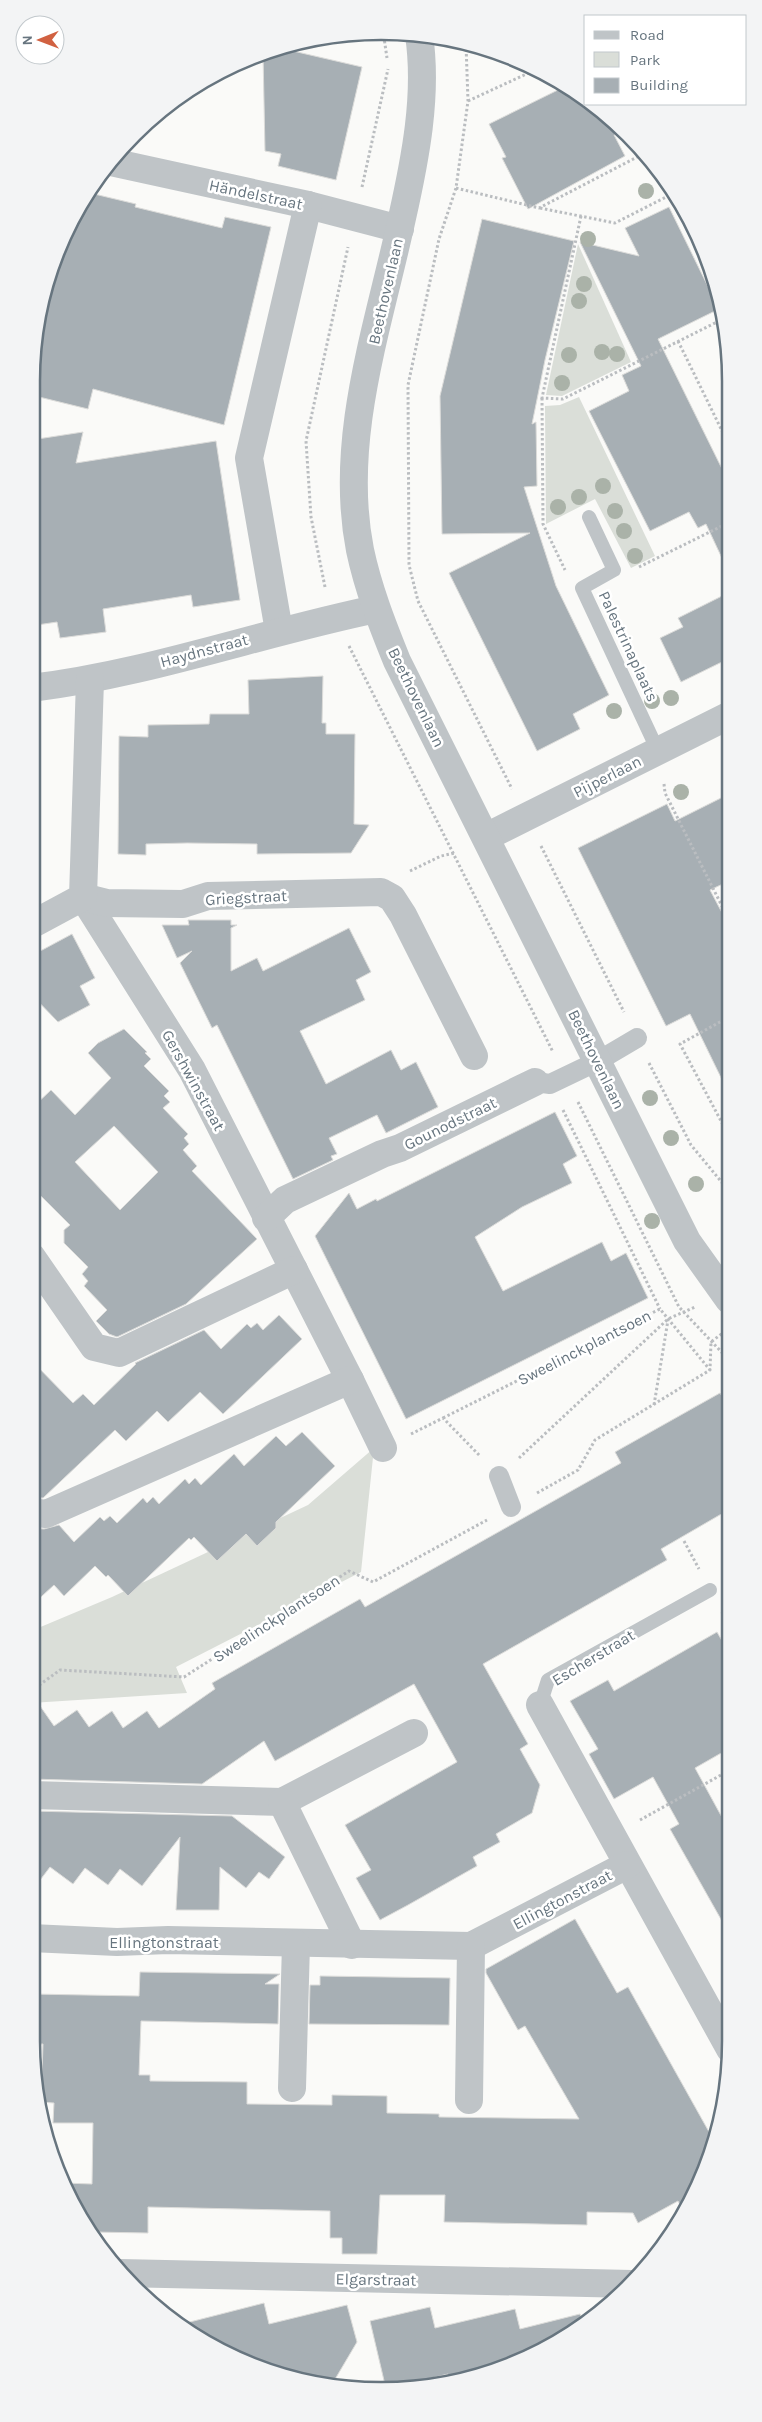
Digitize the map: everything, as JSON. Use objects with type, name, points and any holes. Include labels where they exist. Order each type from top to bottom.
[{"type":"street","name":"Beethovenlaan","points":[[419,42],[420,112],[412,172],[371,354],[357,426],[354,486],[360,549],[376,609],[397,661],[687,1241],[722,1306]]},
{"type":"street","name":"Händelstraat","points":[[118,164],[308,205],[400,229]]},
{"type":"street","points":[[279,631],[249,458],[308,205]]},
{"type":"street","name":"Haydnstraat","points":[[40,688],[90,680],[279,631],[376,609]]},
{"type":"street","points":[[40,920],[83,897],[90,680]]},
{"type":"street","name":"Pijperlaan","points":[[486,837],[722,719]]},
{"type":"street","points":[[381,892],[392,898],[474,1056]]},
{"type":"street","name":"Griegstraat","points":[[83,897],[107,903],[183,904],[208,896],[381,892]]},
{"type":"street","name":"Gershwinstraat","points":[[83,897],[192,1070],[383,1448]]},
{"type":"street","name":"Gounodstraat","points":[[266,1218],[285,1200],[382,1154],[400,1148],[543,1083],[598,1061],[637,1038]]},
{"type":"street","points":[[40,1269],[94,1347],[119,1353],[294,1270]]},
{"type":"street","points":[[40,1513],[46,1514],[350,1380]]},
{"type":"street","points":[[499,1476],[511,1507]]},
{"type":"street","name":"Escherstraat","points":[[540,1705],[722,2035]]},
{"type":"street","points":[[40,1795],[282,1802],[414,1733]]},
{"type":"street","points":[[282,1802],[352,1945]]},
{"type":"street","name":"Ellingtonstraat","points":[[40,1938],[117,1942],[168,1940],[471,1946],[627,1865]]},
{"type":"street","points":[[292,2088],[296,1944]]},
{"type":"street","points":[[469,2100],[471,1946]]},
{"type":"street","name":"Elgarstraat","points":[[132,2273],[620,2284]]},
{"type":"lane","name":"Palestrinaplaats","points":[[589,517],[614,570],[582,588],[658,751]]},
{"type":"lane","name":"Escherstraat","points":[[540,1705],[548,1680],[710,1590]]},
{"type":"path","points":[[466,51],[468,101],[456,188],[439,239],[408,385],[409,565],[418,601],[691,1145],[722,1182]]},
{"type":"path","points":[[468,101],[528,73]]},
{"type":"path","points":[[539,208],[638,157]]},
{"type":"path","points":[[456,188],[539,208],[615,223],[667,196]]},
{"type":"path","points":[[581,216],[542,398],[543,524],[574,592],[582,588]]},
{"type":"path","points":[[542,398],[563,399],[717,323]]},
{"type":"path","points":[[678,342],[722,431]]},
{"type":"path","points":[[614,570],[629,572],[722,526]]},
{"type":"path","points":[[667,780],[664,784],[665,793],[722,906]]},
{"type":"path","points":[[381,892],[394,879],[441,856],[453,854]]},
{"type":"path","points":[[722,1021],[680,1044],[722,1123]]},
{"type":"path","points":[[543,1083],[660,1309]]},
{"type":"path","name":"Sweelinckplantsoen","points":[[499,1476],[668,1319],[698,1306]]},
{"type":"path","name":"Sweelinckplantsoen","points":[[40,1684],[60,1670],[184,1677],[349,1571],[373,1582],[578,1470],[594,1440],[654,1406],[710,1370],[660,1309],[383,1448]]},
{"type":"path","name":"Sweelinckplantsoen","points":[[654,1406],[668,1319]]},
{"type":"path","points":[[710,1370],[711,1342],[722,1334]]},
{"type":"path","points":[[443,1418],[499,1476]]},
{"type":"path","points":[[611,1836],[722,1774]]},
{"type":"green space","points":[[578,244],[631,362],[562,396],[546,395]]},
{"type":"green space","points":[[579,397],[655,556],[631,568],[595,499],[546,524],[545,406],[560,405]]},
{"type":"green space","points":[[374,1448],[361,1572],[176,1667],[187,1693],[40,1702],[40,1627],[112,1597],[308,1505]]},
{"type":"building","points":[[295,51],[362,67],[336,180],[278,166],[281,154],[265,151],[263,61]]},
{"type":"building","points":[[558,90],[589,110],[616,134],[614,135],[625,156],[528,209],[502,158],[506,157],[489,124]]},
{"type":"building","points":[[96,194],[136,204],[135,207],[222,228],[225,217],[271,227],[224,425],[93,389],[88,409],[40,397],[43,336],[52,293],[66,251]]},
{"type":"building","points":[[669,207],[709,288],[714,311],[658,339],[722,469],[722,558],[706,524],[698,528],[689,512],[650,531],[589,411],[629,391],[622,375],[641,366],[580,242],[639,256],[625,228]]},
{"type":"building","points":[[482,219],[574,241],[545,360],[532,424],[536,422],[537,486],[524,487],[556,586],[609,695],[573,714],[580,729],[537,751],[449,573],[530,533],[442,534],[440,396]]},
{"type":"building","points":[[83,432],[76,463],[216,441],[240,600],[193,607],[191,595],[103,609],[106,632],[60,638],[57,622],[40,625],[40,439]]},
{"type":"building","points":[[722,596],[722,662],[681,682],[660,638],[683,627],[678,618]]},
{"type":"building","points":[[323,676],[322,723],[326,723],[326,734],[355,734],[354,824],[369,825],[351,853],[257,854],[257,844],[187,843],[146,844],[146,855],[118,854],[119,736],[148,737],[148,725],[209,724],[210,714],[249,714],[248,680]]},
{"type":"building","points":[[722,798],[722,884],[710,890],[722,913],[722,1080],[690,1014],[666,1026],[578,848],[667,804],[675,821]]},
{"type":"building","points":[[188,920],[231,920],[231,925],[237,925],[231,928],[231,971],[257,958],[263,971],[349,928],[371,972],[356,980],[365,1000],[300,1031],[326,1084],[391,1050],[401,1070],[416,1062],[438,1107],[386,1133],[377,1115],[329,1138],[337,1154],[331,1156],[333,1160],[293,1179],[217,1025],[212,1028],[180,963],[192,951],[177,958],[162,925],[189,925]]},
{"type":"building","points":[[72,934],[95,978],[80,986],[90,1005],[58,1022],[40,1003],[40,951]]},
{"type":"building","points":[[124,1029],[147,1052],[145,1053],[151,1059],[144,1066],[169,1091],[164,1096],[170,1102],[163,1108],[188,1134],[184,1138],[189,1144],[183,1150],[197,1166],[192,1171],[257,1239],[186,1304],[117,1337],[109,1334],[96,1321],[107,1310],[84,1286],[88,1281],[82,1274],[88,1267],[64,1243],[64,1230],[70,1225],[40,1195],[40,1100],[51,1090],[75,1115],[111,1078],[88,1053],[98,1043]],"holes":[[[114,1126],[158,1172],[120,1210],[75,1162]]]},
{"type":"building","points":[[555,1112],[577,1156],[563,1164],[572,1183],[522,1207],[475,1237],[503,1291],[602,1242],[611,1261],[626,1253],[648,1298],[406,1419],[315,1236],[349,1193],[357,1209],[376,1199],[377,1201]]},
{"type":"building","points":[[279,1315],[302,1339],[223,1414],[200,1392],[168,1422],[157,1411],[126,1441],[115,1430],[43,1498],[40,1498],[40,1369],[73,1403],[83,1394],[94,1405],[135,1363],[204,1330],[221,1349],[247,1324],[251,1328],[257,1323],[263,1330]]},
{"type":"building","points":[[720,1393],[722,1396],[722,1514],[661,1549],[667,1560],[483,1664],[528,1744],[520,1749],[540,1785],[532,1813],[496,1834],[500,1842],[473,1857],[477,1866],[380,1920],[356,1878],[371,1870],[345,1825],[457,1762],[414,1684],[275,1761],[264,1741],[202,1784],[40,1779],[40,1706],[54,1726],[77,1710],[89,1727],[112,1711],[123,1728],[147,1711],[159,1728],[215,1689],[212,1683],[360,1599],[365,1607],[621,1463],[615,1452]]},
{"type":"building","points":[[302,1432],[335,1466],[276,1522],[276,1528],[257,1546],[246,1534],[217,1561],[194,1537],[191,1540],[189,1538],[128,1596],[108,1575],[106,1577],[95,1566],[64,1596],[54,1585],[40,1598],[40,1529],[59,1525],[74,1542],[100,1517],[104,1521],[110,1516],[117,1523],[143,1498],[147,1503],[153,1497],[159,1504],[185,1479],[189,1484],[195,1478],[201,1485],[234,1454],[244,1466],[276,1436],[286,1446]]},
{"type":"building","points":[[717,1632],[722,1641],[722,1753],[695,1768],[722,1817],[722,1921],[670,1829],[679,1824],[653,1777],[614,1799],[589,1754],[598,1749],[570,1701],[608,1680],[614,1691]]},
{"type":"building","points":[[40,1811],[232,1816],[285,1857],[269,1879],[259,1872],[246,1888],[220,1867],[219,1910],[176,1910],[180,1837],[142,1886],[120,1869],[108,1885],[85,1868],[73,1884],[50,1867],[40,1880]]},
{"type":"building","points":[[575,1919],[617,1993],[628,1987],[709,2132],[696,2171],[680,2205],[678,2201],[638,2223],[633,2213],[587,2212],[587,2225],[444,2222],[445,2195],[380,2195],[377,2254],[342,2254],[342,2238],[330,2238],[330,2211],[148,2207],[148,2233],[98,2232],[97,2230],[71,2183],[92,2184],[93,2123],[53,2123],[54,2103],[46,2102],[43,2086],[43,2044],[40,2044],[40,2041],[40,1994],[139,1996],[140,1972],[280,1974],[265,1984],[279,1984],[278,2024],[141,2021],[139,2075],[150,2075],[150,2081],[247,2082],[247,2104],[332,2105],[332,2095],[387,2096],[387,2113],[439,2114],[439,2117],[579,2119],[525,2026],[518,2030],[486,1973],[486,1969]]},
{"type":"building","points":[[320,1976],[450,1978],[449,2025],[309,2024],[310,1985],[320,1985]]},
{"type":"building","points":[[264,2303],[269,2324],[347,2305],[357,2342],[335,2379],[271,2364],[230,2347],[188,2322]]},
{"type":"building","points":[[430,2307],[435,2328],[515,2309],[520,2329],[580,2314],[581,2317],[532,2347],[491,2364],[426,2379],[384,2382],[370,2321]]}]
